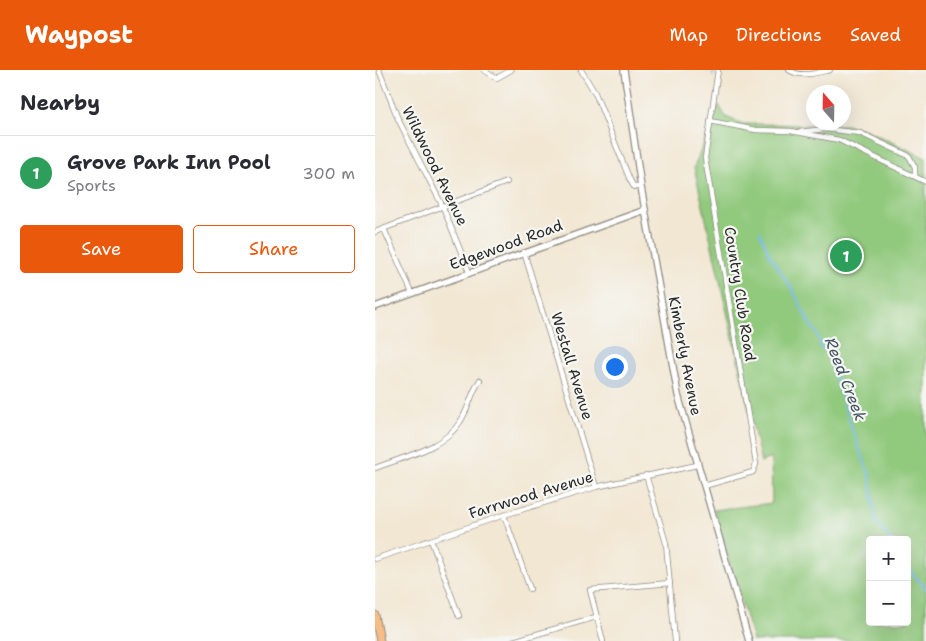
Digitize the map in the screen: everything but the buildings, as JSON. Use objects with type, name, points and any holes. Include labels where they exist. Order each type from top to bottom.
[{"type":"main road","points":[[375,615],[380,641]]},
{"type":"street","name":"Wildwood Avenue","points":[[379,70],[398,119],[443,207],[469,272]]},
{"type":"street","points":[[484,70],[497,78],[511,70]]},
{"type":"street","points":[[581,70],[595,93],[630,180],[634,187],[641,187]]},
{"type":"street","name":"Kimberly Avenue","points":[[624,70],[641,187],[678,395],[749,641]]},
{"type":"street","name":"Country Club Road","points":[[704,486],[753,472],[756,464],[705,158],[718,70]]},
{"type":"street","points":[[789,70],[795,74],[812,74],[830,70]]},
{"type":"street","points":[[710,121],[756,130],[797,132],[839,140],[926,182]]},
{"type":"street","points":[[797,132],[825,129],[860,133],[909,156],[915,167],[915,176]]},
{"type":"street","points":[[375,232],[507,182]]},
{"type":"street","name":"Edgewood Road","points":[[375,307],[645,210]]},
{"type":"street","points":[[384,229],[412,293]]},
{"type":"street","name":"Westall Avenue","points":[[524,252],[596,487]]},
{"type":"street","points":[[375,468],[442,441],[460,422],[474,389],[480,380]]},
{"type":"street","name":"Farrwood Avenue","points":[[375,559],[504,515],[596,487],[697,465]]},
{"type":"street","points":[[646,475],[666,543],[675,641]]},
{"type":"street","points":[[504,515],[530,589]]},
{"type":"street","points":[[431,540],[459,616]]},
{"type":"street","points":[[603,641],[590,590],[670,583]]},
{"type":"street","points":[[513,641],[596,617]]},
{"type":"green space","points":[[719,105],[726,117],[743,124],[806,125],[806,130],[851,130],[851,126],[866,130],[926,158],[926,641],[753,641],[714,510],[772,503],[771,458],[761,462],[694,167]]},
{"type":"water","points":[[844,239],[856,262],[848,267],[833,248]]},
{"type":"waterway","name":"Reed Creek","points":[[713,70],[713,75]]},
{"type":"waterway","name":"Reed Creek","points":[[760,232],[769,254],[792,289],[811,326],[816,331],[822,349],[825,348],[827,352],[853,432],[870,476],[876,522],[888,536]]},
{"type":"waterway","name":"Reed Creek","points":[[911,572],[926,589]]},
{"type":"place","name":"Grove Park Inn Pool","points":[[846,256]]}]
